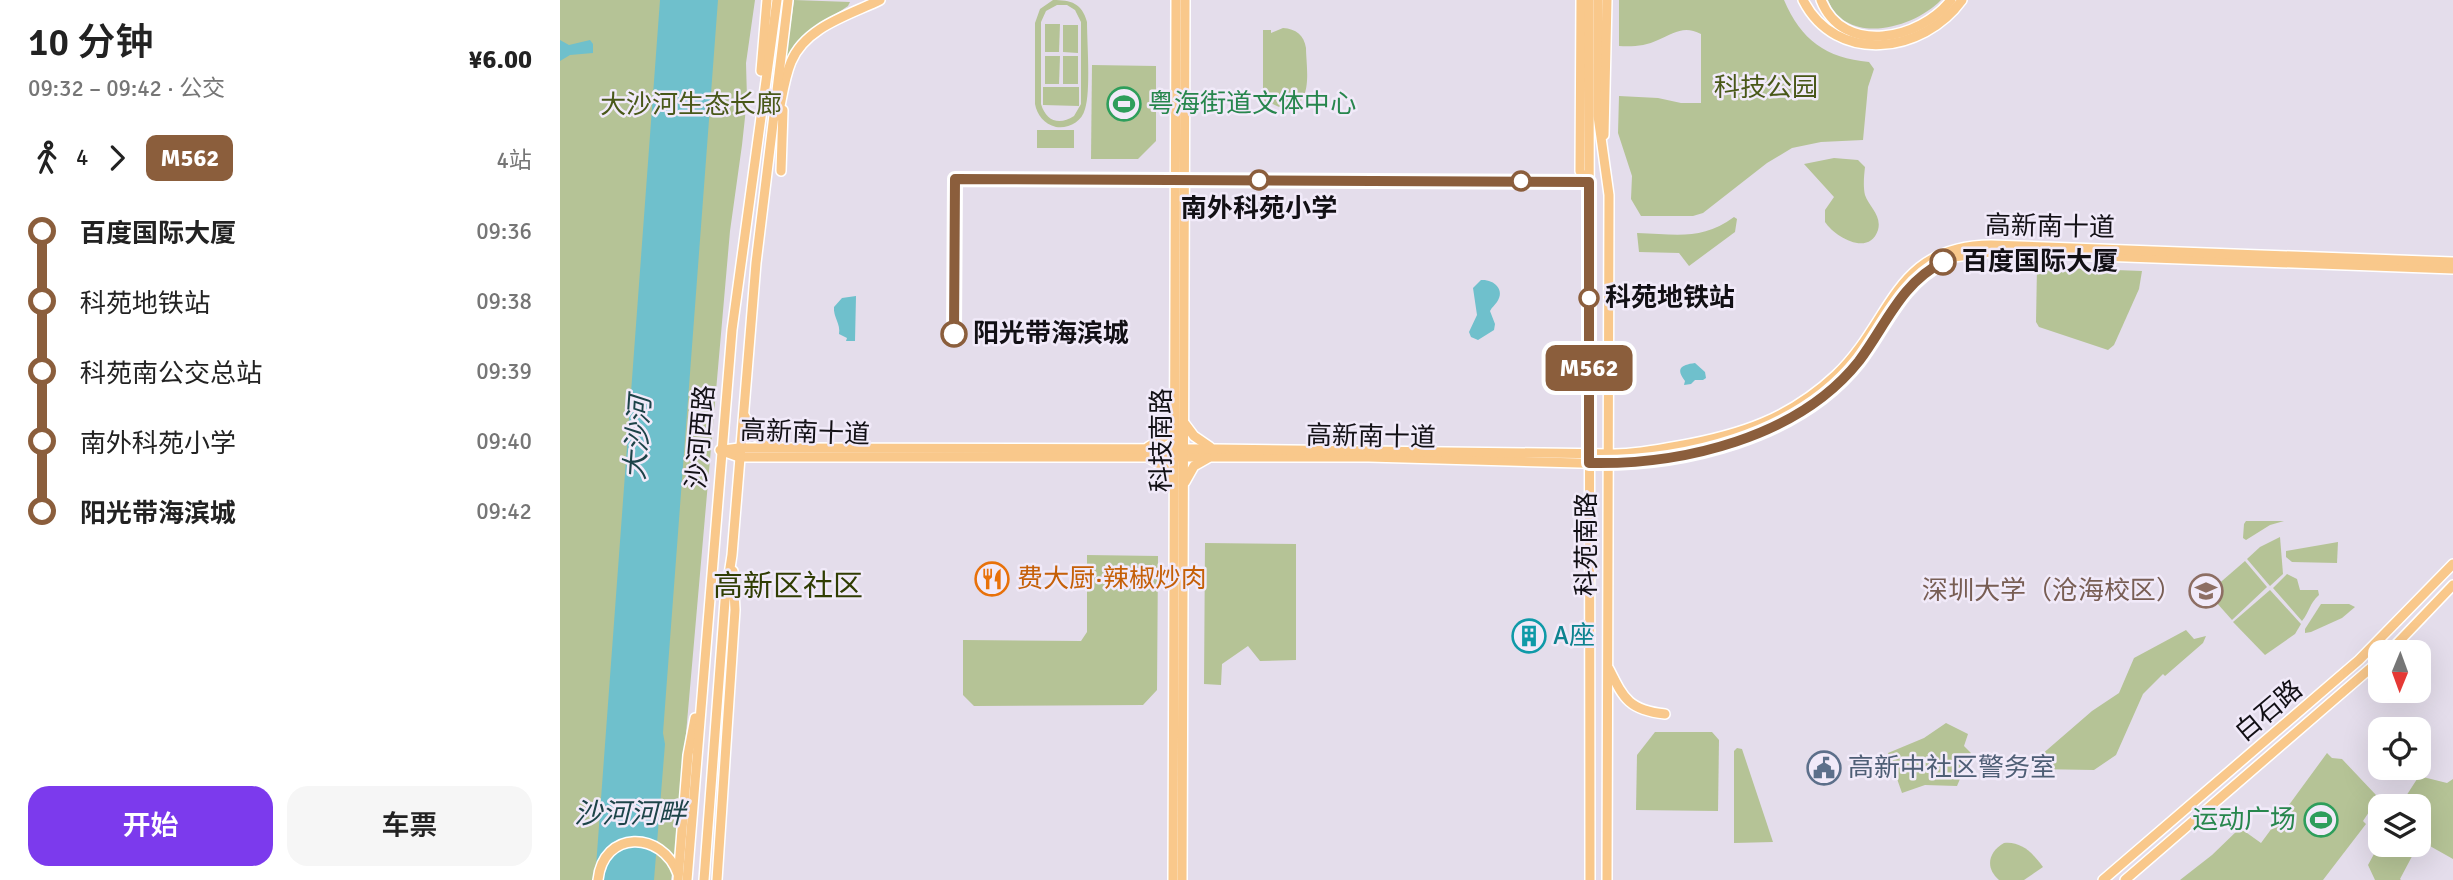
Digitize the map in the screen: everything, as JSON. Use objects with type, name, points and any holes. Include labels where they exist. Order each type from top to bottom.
[{"type":"main road","name":"沙河西路","points":[[704,880],[725,601],[732,555],[756,263],[788,0]]},
{"type":"main road","points":[[769,159],[791,62],[804,42],[831,23],[880,0]]},
{"type":"main road","name":"科技南路","points":[[1176,0],[1182,880]]},
{"type":"main road","name":"科技南路","points":[[1179,420],[1185,0]]},
{"type":"main road","points":[[1581,0],[1580,172],[1589,182]]},
{"type":"main road","name":"科苑南路","points":[[1589,0],[1598,116],[1609,195],[1607,880]]},
{"type":"main road","name":"科苑南路","points":[[1590,880],[1589,182],[1598,0]]},
{"type":"main road","points":[[1603,151],[1607,0]]},
{"type":"main road","points":[[1803,0],[1815,20],[1829,32],[1847,40],[1902,42],[1923,35],[1940,24],[1962,0]]},
{"type":"main road","points":[[1821,0],[1826,12],[1837,24],[1871,40],[1918,28],[1934,18],[1951,0]]},
{"type":"main road","name":"沙河西路","points":[[681,878],[702,682],[732,330],[759,117],[762,42],[771,4]]},
{"type":"main road","points":[[781,171],[786,81]]},
{"type":"main road","name":"高新南十道","points":[[1608,459],[1723,438],[1775,418],[1817,391],[1846,364],[1900,286],[1919,267],[1939,255],[1966,247],[1991,245],[2453,261]]},
{"type":"main road","name":"高新南十道","points":[[720,450],[1214,453],[1642,461],[1726,445],[1765,431],[1793,416],[1822,397],[1851,370],[1914,281],[1933,267],[1967,254],[1991,252],[2453,269]]},
{"type":"main road","points":[[743,406],[745,421],[756,436],[779,449]]},
{"type":"main road","points":[[1179,420],[1214,453],[1194,466],[1179,487],[1164,467],[1143,453],[1159,442],[1179,420]]},
{"type":"main road","name":"高新南十道","points":[[739,452],[779,449],[1143,453]]},
{"type":"main road","name":"科技南路","points":[[1173,880],[1179,487]]},
{"type":"main road","points":[[714,880],[735,610],[732,555]]},
{"type":"main road","name":"白石路","points":[[2102,880],[2359,660],[2453,564]]},
{"type":"main road","points":[[2400,640],[2453,585]]},
{"type":"main road","points":[[1607,666],[1623,696],[1633,706],[1665,714]]},
{"type":"main road","name":"白石路","points":[[2125,880],[2368,670]]},
{"type":"main road","points":[[598,880],[600,866],[605,858],[615,848],[629,842],[654,845],[672,860],[681,878]]},
{"type":"green space","name":"大沙河生态长廊","points":[[560,0],[755,0],[746,63],[747,99],[730,231],[671,880],[560,880]]},
{"type":"green space","points":[[794,0],[850,2],[803,38],[784,72]]},
{"type":"green space","points":[[1053,0],[1070,2],[1079,7],[1087,22],[1087,101],[1081,118],[1065,127],[1052,126],[1045,121],[1037,112],[1035,104],[1035,23],[1040,9]],"holes":[[[1057,5],[1067,5],[1075,10],[1081,22],[1081,104],[1074,116],[1058,121],[1050,118],[1041,104],[1041,22],[1046,11]]]},
{"type":"green space","name":"科技公园","points":[[1619,0],[1784,0],[1798,26],[1817,44],[1840,56],[1869,62],[1874,69],[1868,87],[1863,140],[1821,142],[1792,148],[1767,163],[1703,213],[1693,216],[1641,216],[1631,199],[1632,176],[1618,133],[1619,96],[1701,103],[1701,34],[1684,30],[1644,45],[1619,46]]},
{"type":"green space","points":[[1828,0],[1941,0],[1929,10],[1898,25],[1865,28],[1850,24],[1837,15]]},
{"type":"green space","points":[[1045,24],[1060,24],[1059,52],[1045,52]]},
{"type":"green space","points":[[1063,25],[1078,25],[1078,53],[1063,52]]},
{"type":"green space","points":[[1283,28],[1299,34],[1306,48],[1306,89],[1299,103],[1287,108],[1271,103],[1263,105],[1263,30],[1271,30],[1271,33]]},
{"type":"green space","points":[[1045,56],[1060,56],[1059,84],[1045,84]]},
{"type":"green space","points":[[1063,56],[1078,56],[1078,84],[1063,84]]},
{"type":"green space","name":"粤海街道文体中心","points":[[1092,65],[1156,66],[1156,141],[1138,159],[1091,159]]},
{"type":"green space","points":[[1043,87],[1079,87],[1079,106],[1043,105]]},
{"type":"green space","points":[[1037,130],[1074,130],[1074,148],[1037,148]]},
{"type":"green space","points":[[1834,158],[1858,160],[1865,167],[1865,195],[1877,215],[1879,225],[1874,238],[1867,242],[1852,242],[1836,233],[1825,222],[1825,210],[1834,197],[1804,164]]},
{"type":"green space","points":[[1734,217],[1737,219],[1735,232],[1689,266],[1679,253],[1639,252],[1637,233],[1699,233],[1722,225]]},
{"type":"green space","points":[[2037,267],[2142,271],[2139,289],[2114,345],[2108,350],[2039,327],[2036,322]]},
{"type":"green space","points":[[2246,521],[2284,521],[2270,525],[2246,540],[2243,538]]},
{"type":"green space","points":[[2280,537],[2283,574],[2270,586],[2247,559],[2260,547]]},
{"type":"green space","points":[[2338,542],[2337,563],[2292,562],[2286,557],[2286,551]]},
{"type":"green space","points":[[1205,543],[1296,544],[1296,660],[1260,661],[1248,646],[1222,664],[1221,685],[1204,684]]},
{"type":"green space","points":[[1087,555],[1158,556],[1157,690],[1143,705],[974,706],[963,695],[963,640],[1081,641],[1087,632]]},
{"type":"green space","points":[[2245,561],[2267,587],[2232,620],[2208,593]]},
{"type":"green space","points":[[2287,574],[2297,579],[2300,590],[2318,590],[2319,595],[2302,621],[2273,588]]},
{"type":"green space","points":[[2270,590],[2301,624],[2295,634],[2265,655],[2233,622]]},
{"type":"green space","points":[[2321,604],[2349,604],[2355,607],[2342,618],[2305,633]]},
{"type":"green space","points":[[2186,630],[2194,639],[2206,636],[2203,643],[2165,676],[2163,674],[2143,694],[2116,755],[2094,770],[2036,769],[2036,765],[2047,765],[2040,756],[2092,711],[2119,693],[2134,658]]},
{"type":"green space","points":[[1946,723],[1968,734],[1964,746],[1971,753],[1957,786],[1925,785],[1902,793],[1888,753],[1924,738]]},
{"type":"green space","points":[[1655,732],[1712,732],[1719,740],[1718,811],[1636,810],[1637,755]]},
{"type":"green space","points":[[1737,748],[1742,749],[1773,842],[1734,843],[1734,751]]},
{"type":"green space","name":"运动广场","points":[[2327,753],[2332,758],[2342,759],[2375,794],[2368,794],[2368,814],[2363,821],[2366,824],[2323,880],[2180,880],[2240,828],[2261,843]]},
{"type":"green space","points":[[2431,779],[2447,783],[2453,779],[2453,859],[2431,847],[2431,794],[2407,794],[2416,780]]},
{"type":"green space","points":[[2004,843],[2016,844],[2026,849],[2043,867],[2024,880],[1999,880],[1992,870],[1990,860],[1994,851]]},
{"type":"green space","points":[[2372,857],[2412,857],[2401,880],[2375,880],[2368,865]]},
{"type":"water","name":"沙河河畔","points":[[660,0],[718,0],[663,733],[665,744],[654,880],[595,880]]},
{"type":"water","points":[[560,40],[569,45],[590,40],[593,53],[570,55],[560,61]]},
{"type":"water","points":[[1481,280],[1494,283],[1500,293],[1490,311],[1495,324],[1494,330],[1478,340],[1471,337],[1469,332],[1477,315],[1473,288]]},
{"type":"water","points":[[856,296],[855,341],[846,341],[847,338],[839,334],[834,307],[842,298]]},
{"type":"water","points":[[1695,363],[1705,372],[1706,378],[1684,385],[1681,368]]},
{"type":"bus line","name":"M562","points":[[954,334],[955,179],[1589,182],[1589,463],[1615,464],[1726,445],[1765,431],[1793,416],[1822,397],[1851,370],[1905,291],[1922,274],[1943,262]]},
{"type":"place","name":"粤海街道文体中心","points":[[1124,104]]},
{"type":"place","name":"南外科苑小学","points":[[1259,180]]},
{"type":"place","name":"百度国际大厦","points":[[1943,262]]},
{"type":"place","name":"科苑地铁站","points":[[1589,298]]},
{"type":"place","name":"阳光带海滨城","points":[[954,334]]},
{"type":"place","name":"费大厨·辣椒炒肉","points":[[992,579]]},
{"type":"place","name":"深圳大学（沧海校区）","points":[[2206,591]]},
{"type":"place","name":"A座","points":[[1529,636]]},
{"type":"place","name":"高新中社区警务室","points":[[1824,768]]},
{"type":"place","name":"运动广场","points":[[2321,820]]},
{"type":"district","name":"高新区社区","points":[[788,586]]},
{"type":"water label","name":"大沙河","points":[[638,438]]}]
